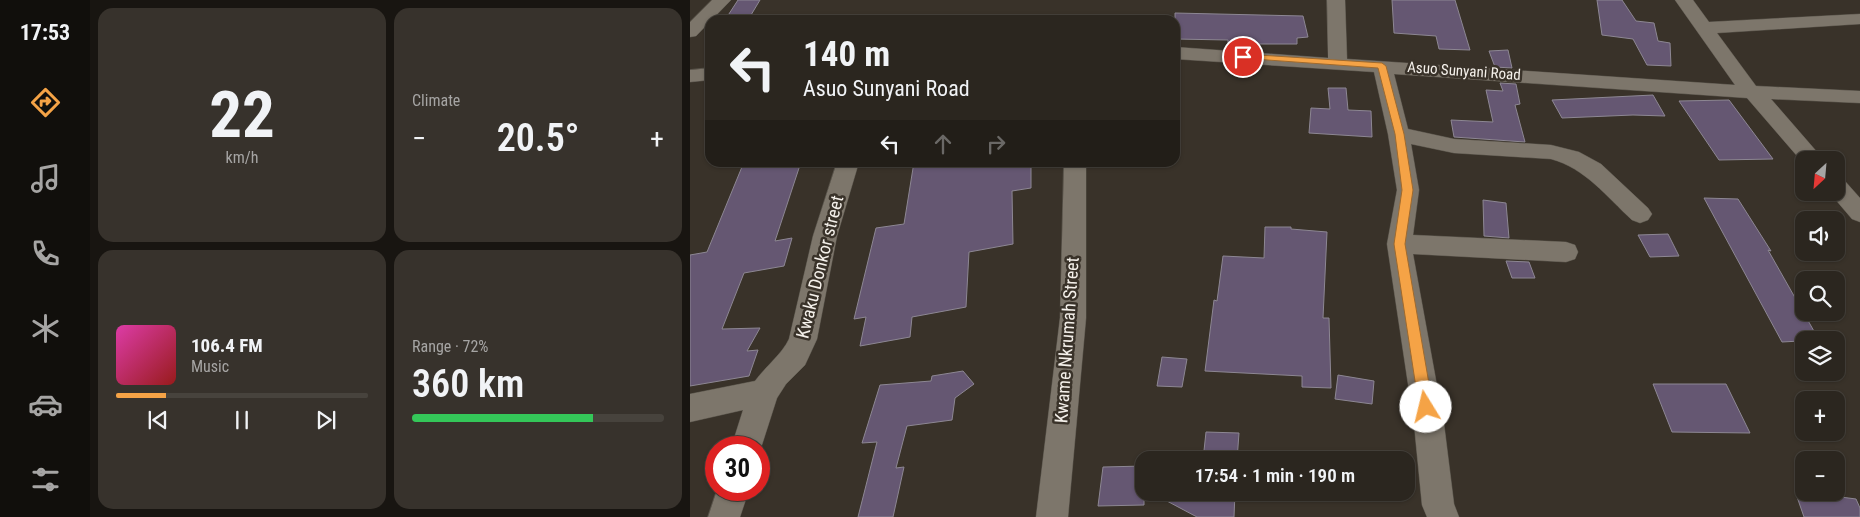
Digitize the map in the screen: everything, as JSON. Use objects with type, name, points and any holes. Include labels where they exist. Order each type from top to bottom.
[{"type":"street","points":[[707,15],[722,0]]},
{"type":"street","points":[[1336,0],[1338,63]]},
{"type":"street","points":[[1684,0],[1752,92],[1805,151]]},
{"type":"street","points":[[690,32],[705,17]]},
{"type":"street","points":[[1705,28],[1860,19]]},
{"type":"street","name":"Asuo Sunyani Road","points":[[1180,53],[1752,92],[1860,97]]},
{"type":"street","points":[[1382,66],[1399,134],[1408,190],[1399,244],[1429,424],[1438,505],[1443,517]]},
{"type":"street","points":[[690,76],[705,74]]},
{"type":"street","points":[[1399,134],[1454,146],[1551,152],[1571,156],[1592,170],[1640,214]]},
{"type":"street","name":"Kwaku Donkor street","points":[[750,436],[764,392],[776,375],[795,356],[803,339],[825,236],[846,167]]},
{"type":"street","name":"Kwame Nkrumah Street","points":[[1052,517],[1073,318],[1075,167]]},
{"type":"street","points":[[1845,196],[1860,213]]},
{"type":"street","points":[[1399,244],[1566,252]]},
{"type":"street","points":[[690,408],[764,392]]},
{"type":"street","points":[[724,517],[729,501]]},
{"type":"building","points":[[738,0],[760,0],[751,15],[728,15]]},
{"type":"building","points":[[1392,0],[1455,0],[1470,50],[1439,49],[1436,36],[1394,33]]},
{"type":"building","points":[[1597,0],[1622,0],[1636,21],[1654,23],[1658,41],[1670,43],[1671,66],[1647,65],[1633,39],[1602,35]]},
{"type":"building","points":[[1175,13],[1303,16],[1308,37],[1297,38],[1297,44],[1228,44],[1228,40],[1180,39],[1180,15],[1175,15]]},
{"type":"building","points":[[1508,50],[1512,68],[1495,67],[1489,51]]},
{"type":"building","points":[[1500,83],[1516,84],[1520,104],[1515,105],[1525,142],[1454,137],[1451,120],[1493,122],[1486,90],[1503,91]]},
{"type":"building","points":[[1328,88],[1346,88],[1348,110],[1371,111],[1372,137],[1309,133],[1311,108],[1330,109]]},
{"type":"building","points":[[1653,95],[1665,116],[1633,115],[1562,118],[1552,100]]},
{"type":"building","points":[[1729,100],[1773,159],[1719,160],[1679,101]]},
{"type":"building","points":[[742,167],[799,167],[775,241],[792,238],[784,266],[744,273],[722,329],[760,328],[747,351],[758,350],[749,376],[690,386],[690,255],[707,252]]},
{"type":"building","points":[[913,167],[1031,167],[1031,188],[1012,191],[1013,244],[969,252],[966,307],[912,317],[910,337],[860,346],[866,317],[854,319],[876,228],[904,224]]},
{"type":"building","points":[[1704,198],[1738,199],[1771,251],[1768,250],[1795,298],[1795,321],[1808,321],[1814,331],[1795,331],[1795,341],[1782,342]]},
{"type":"building","points":[[1483,200],[1506,203],[1509,238],[1484,236]]},
{"type":"building","points":[[1265,227],[1291,227],[1291,229],[1327,232],[1323,318],[1329,318],[1331,388],[1302,387],[1302,376],[1205,371],[1214,300],[1217,301],[1223,256],[1264,258]]},
{"type":"building","points":[[1668,234],[1679,256],[1650,257],[1638,235]]},
{"type":"building","points":[[1506,261],[1529,262],[1535,278],[1512,278]]},
{"type":"building","points":[[1162,357],[1187,359],[1182,387],[1157,386]]},
{"type":"building","points":[[963,371],[974,384],[955,398],[952,420],[907,426],[896,468],[904,467],[893,517],[858,517],[877,442],[862,443],[880,385],[931,381],[932,376]]},
{"type":"building","points":[[1338,375],[1374,381],[1372,404],[1335,399]]},
{"type":"building","points":[[1653,384],[1726,384],[1750,433],[1672,432]]},
{"type":"building","points":[[1206,432],[1239,433],[1238,451],[1204,451]]},
{"type":"building","points":[[1135,466],[1135,501],[1144,501],[1144,505],[1098,506],[1103,467]]},
{"type":"building","points":[[1845,498],[1856,499],[1860,508],[1860,517],[1804,517],[1798,501],[1845,501]]},
{"type":"building","points":[[1167,501],[1235,501],[1234,517],[1197,517]]},
{"type":"route","points":[[1243,57],[1382,66],[1399,134],[1408,190],[1399,244],[1426,407]]}]
